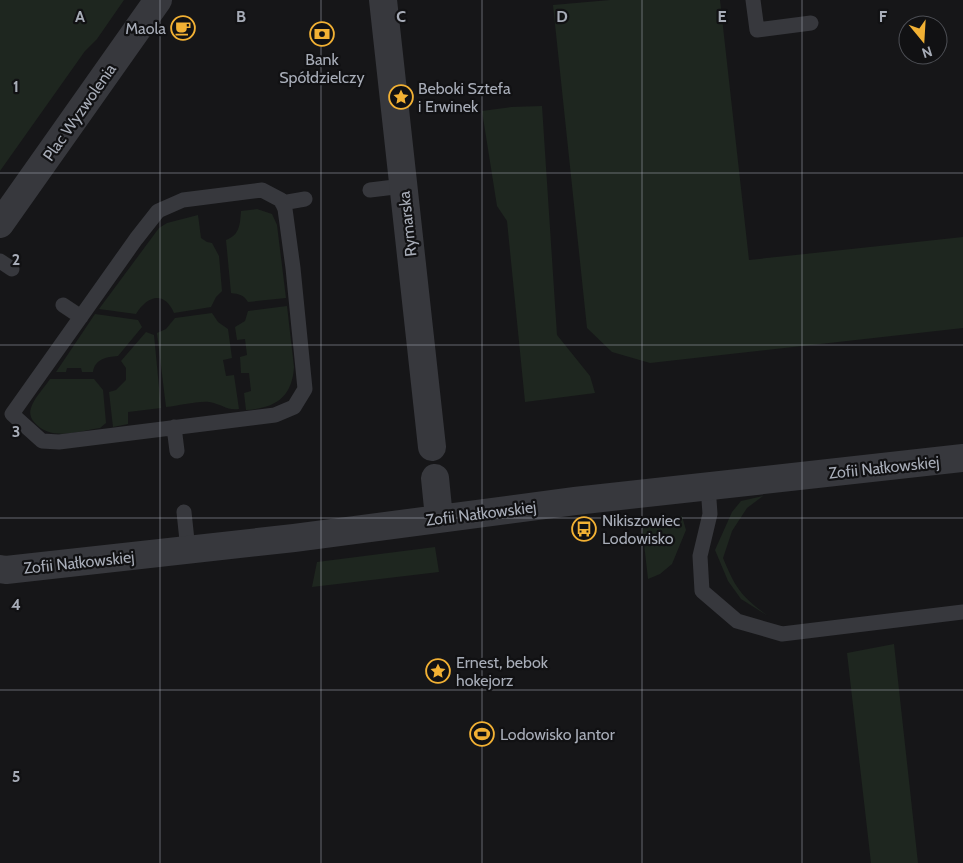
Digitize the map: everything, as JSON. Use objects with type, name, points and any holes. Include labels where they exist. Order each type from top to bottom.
[{"type":"street","name":"Plac Wyzwolenia","points":[[0,224],[158,0]]},
{"type":"street","name":"Rymarska","points":[[383,0],[431,442]]},
{"type":"street","name":"Zofii Nałkowskiej","points":[[0,569],[6,570],[294,538],[439,518],[963,458]]},
{"type":"street","points":[[435,478],[439,518]]},
{"type":"lane","points":[[753,0],[757,30],[812,23]]},
{"type":"lane","points":[[370,190],[403,186]]},
{"type":"lane","points":[[262,190],[281,200],[282,203],[285,209],[293,268],[305,389],[294,407],[275,415],[59,442],[42,441],[12,414],[136,239],[158,212],[183,200],[262,190]]},
{"type":"lane","points":[[282,203],[305,199]]},
{"type":"lane","points":[[64,305],[81,317]]},
{"type":"lane","points":[[174,427],[177,451]]},
{"type":"lane","points":[[708,486],[710,514],[700,556],[702,591],[737,621],[782,634],[963,612]]},
{"type":"lane","points":[[184,512],[188,550]]},
{"type":"shaded area","points":[[0,0],[124,0],[97,39],[85,51],[0,171]]},
{"type":"shaded area","points":[[610,0],[720,0],[749,260],[963,237],[963,328],[650,363],[612,352],[587,328],[553,5]]},
{"type":"shaded area","points":[[542,106],[557,335],[590,376],[595,393],[525,402],[507,221],[497,206],[482,111],[511,107]]},
{"type":"shaded area","points":[[257,209],[272,214],[277,225],[286,298],[248,302],[241,295],[231,293],[226,240],[237,232],[240,225],[241,211]]},
{"type":"shaded area","points":[[198,215],[201,238],[212,243],[219,256],[222,291],[216,297],[211,307],[174,313],[165,301],[155,298],[145,303],[136,314],[99,309],[159,228],[167,223]]},
{"type":"shaded area","points":[[287,306],[294,367],[290,387],[286,394],[273,404],[246,410],[244,393],[251,391],[249,373],[241,373],[240,357],[247,355],[245,339],[237,340],[235,327],[245,321],[248,311]]},
{"type":"shaded area","points":[[212,313],[218,322],[228,329],[232,358],[223,360],[226,376],[234,375],[239,409],[231,409],[209,402],[166,407],[157,333],[166,329],[175,318]]},
{"type":"shaded area","points":[[95,314],[138,320],[142,327],[118,356],[99,361],[93,372],[82,372],[81,368],[67,368],[66,372],[56,372]]},
{"type":"shaded area","points":[[146,332],[154,335],[161,408],[128,412],[128,424],[113,427],[109,392],[116,390],[126,380],[126,368],[121,361]]},
{"type":"shaded area","points":[[50,379],[94,379],[103,390],[106,423],[100,428],[66,434],[49,432],[41,428],[32,419],[30,410],[34,401]]},
{"type":"shaded area","points":[[763,496],[747,508],[732,531],[723,558],[740,591],[751,603],[768,616],[741,599],[728,581],[715,550],[732,512],[741,501]]},
{"type":"shaded area","points":[[682,516],[686,530],[672,564],[660,574],[648,579],[642,526]]},
{"type":"shaded area","points":[[435,547],[439,572],[312,587],[317,562]]},
{"type":"shaded area","points":[[894,644],[918,863],[871,863],[847,653]]},
{"type":"place","name":"Maola","points":[[183,28]]},
{"type":"place","name":"Bank Spółdzielczy","points":[[322,34]]},
{"type":"place","name":"Beboki Sztefa i Erwinek","points":[[401,97]]},
{"type":"place","name":"Nikiszowiec Lodowisko","points":[[584,529]]},
{"type":"place","name":"Ernest, bebok hokejorz","points":[[438,671]]},
{"type":"place","name":"Lodowisko Jantor","points":[[482,734]]}]
